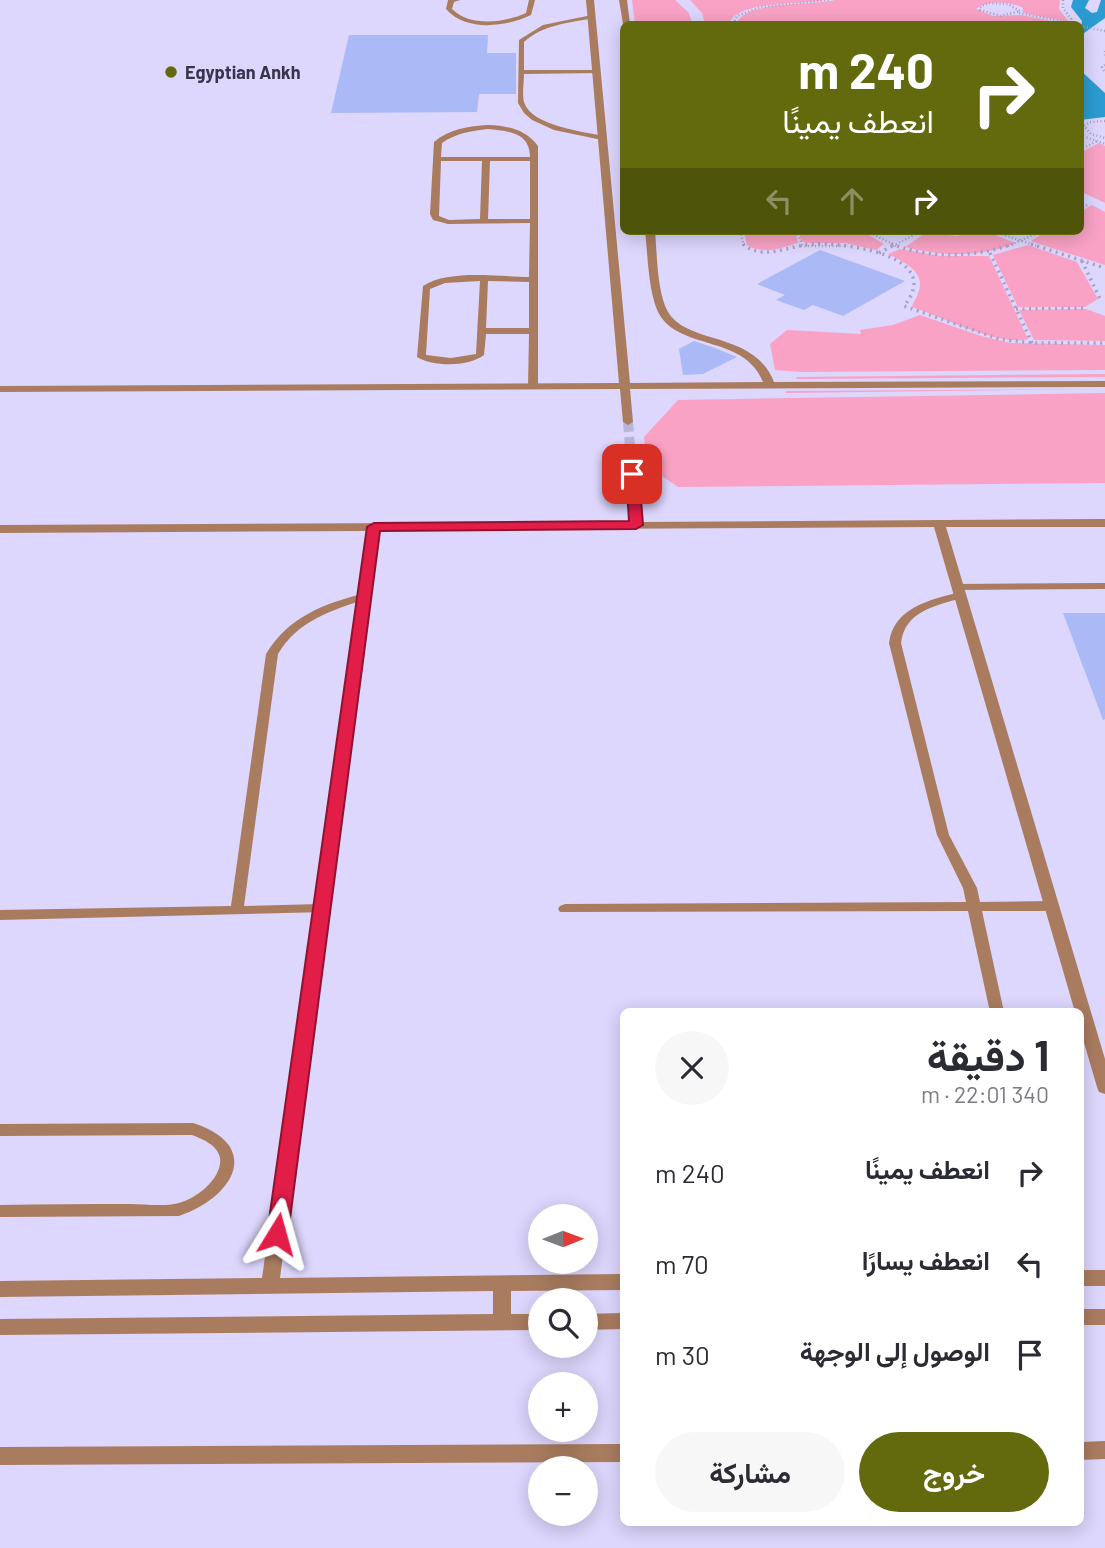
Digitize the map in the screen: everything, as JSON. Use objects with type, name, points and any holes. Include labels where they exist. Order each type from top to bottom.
[{"type":"street","points":[[590,0],[628,422]]},
{"type":"street","points":[[623,0],[626,21]]},
{"type":"street","points":[[650,235],[659,303],[663,314],[682,328],[730,346],[751,358],[764,370],[770,386]]},
{"type":"street","points":[[0,389],[1105,384]]},
{"type":"street","points":[[632,474],[636,525]]},
{"type":"street","points":[[0,529],[1105,523]]},
{"type":"street","points":[[939,524],[1082,1008]]},
{"type":"street","points":[[270,1286],[374,527]]},
{"type":"street","points":[[1084,1015],[1105,1087]]},
{"type":"street","points":[[1084,1278],[1105,1278]]},
{"type":"street","points":[[0,1289],[620,1282]]},
{"type":"street","points":[[502,1284],[502,1322]]},
{"type":"street","points":[[1084,1317],[1105,1317]]},
{"type":"street","points":[[598,1321],[620,1321]]},
{"type":"street","points":[[0,1327],[528,1322]]},
{"type":"street","points":[[1084,1451],[1105,1450]]},
{"type":"street","points":[[0,1456],[620,1453]]},
{"type":"lane","points":[[457,0],[451,0],[449,9],[457,17],[495,23],[519,19],[529,14],[532,0]]},
{"type":"lane","points":[[592,17],[556,23],[527,35],[519,47],[521,103],[526,111],[558,127],[602,138]]},
{"type":"lane","points":[[521,72],[597,72]]},
{"type":"lane","points":[[533,386],[533,279],[534,222],[534,146],[530,138],[518,132],[491,128],[462,130],[447,135],[438,142],[435,216],[448,222],[534,222]]},
{"type":"lane","points":[[436,159],[534,159]]},
{"type":"lane","points":[[484,222],[486,159]]},
{"type":"lane","points":[[484,279],[480,353],[476,358],[430,359],[420,355],[427,286],[442,280],[484,279],[533,279]]},
{"type":"lane","points":[[481,331],[533,331]]},
{"type":"lane","points":[[996,1008],[970,888],[943,835],[895,643],[898,625],[912,612],[959,591],[1105,586]]},
{"type":"lane","points":[[237,911],[272,654],[284,634],[307,617],[365,596]]},
{"type":"lane","points":[[565,909],[1052,906]]},
{"type":"lane","points":[[0,915],[321,909]]},
{"type":"lane","points":[[0,1130],[194,1129],[206,1132],[223,1147],[227,1168],[216,1189],[206,1199],[179,1210],[0,1211]]},
{"type":"path","points":[[734,21],[737,16],[754,9],[830,0]]},
{"type":"path","points":[[1063,0],[1063,8],[1071,21]]},
{"type":"path","points":[[1019,13],[1017,7],[1002,3],[989,3],[979,8],[998,16],[1019,13],[1058,21]]},
{"type":"path","points":[[1084,27],[1105,31]]},
{"type":"path","points":[[1105,51],[1105,58]]},
{"type":"path","points":[[1105,65],[1102,68],[1105,72]]},
{"type":"path","points":[[1105,121],[1090,122],[1084,127],[1086,132],[1105,138]]},
{"type":"path","points":[[1089,138],[1094,135]]},
{"type":"path","points":[[1084,137],[1105,144]]},
{"type":"path","points":[[1084,148],[1097,141]]},
{"type":"path","points":[[1084,207],[1089,204]]},
{"type":"path","points":[[741,235],[744,246],[754,251],[772,252],[802,245],[839,244],[879,253],[901,264],[915,278],[916,287],[904,306],[986,336],[1032,343],[1105,342]]},
{"type":"path","points":[[798,235],[802,245]]},
{"type":"path","points":[[875,235],[894,245],[940,255],[990,253],[1024,242],[1035,235]]},
{"type":"path","points":[[879,253],[913,235]]},
{"type":"path","points":[[1004,235],[1105,268]]},
{"type":"path","points":[[990,253],[1032,343]]},
{"type":"path","points":[[1082,261],[1100,299]]},
{"type":"path","points":[[1016,309],[1086,308]]},
{"type":"shaded area","points":[[632,0],[675,0],[689,13],[691,21],[635,21]]},
{"type":"shaded area","points":[[690,0],[824,0],[757,7],[734,16],[731,21],[704,21],[702,13]]},
{"type":"shaded area","points":[[1060,0],[1059,9],[1068,21],[1023,13],[1023,8],[998,2],[976,9],[993,16],[1021,15],[1051,21],[738,21],[742,16],[765,7],[825,2]]},
{"type":"shaded area","points":[[1099,143],[1105,146],[1105,203],[1084,193],[1084,151]]},
{"type":"shaded area","points":[[1092,205],[1105,212],[1105,265],[1033,242],[1032,240],[1041,235],[1084,235],[1084,210]]},
{"type":"shaded area","points":[[745,235],[796,235],[798,243],[772,250],[760,250],[747,245]]},
{"type":"shaded area","points":[[800,235],[869,235],[884,244],[876,250],[845,243],[801,241]]},
{"type":"shaded area","points":[[923,235],[996,235],[1015,243],[988,251],[960,254],[905,247]]},
{"type":"shaded area","points":[[1028,245],[1077,262],[1098,299],[1085,307],[1018,307],[993,255]]},
{"type":"shaded area","points":[[900,249],[940,256],[989,256],[1028,339],[1002,339],[986,335],[912,307],[920,285],[917,274],[888,254]]},
{"type":"shaded area","points":[[1086,309],[1105,316],[1105,341],[1034,340],[1019,310]]},
{"type":"shaded area","points":[[920,315],[981,336],[1011,343],[1105,345],[1105,370],[775,370],[770,344],[787,330],[861,334],[860,330],[893,325]]},
{"type":"shaded area","points":[[1105,374],[1105,377],[796,377]]},
{"type":"shaded area","points":[[1105,389],[786,393],[786,391]]},
{"type":"shaded area","points":[[1105,393],[1105,483],[678,487],[647,466],[644,437],[678,400]]},
{"type":"water","points":[[1073,0],[1089,0],[1085,8],[1092,13],[1097,12],[1101,0],[1105,0],[1105,18],[1084,33],[1084,21],[1071,7]]},
{"type":"water","points":[[1084,74],[1105,93],[1105,117],[1084,120]]},
{"type":"building","points":[[349,35],[488,35],[487,53],[516,53],[516,94],[479,94],[477,112],[331,113]]},
{"type":"building","points":[[820,250],[905,281],[843,316],[813,305],[804,310],[776,300],[785,295],[757,284]]},
{"type":"building","points":[[694,341],[737,357],[703,374],[683,375],[679,349]]},
{"type":"building","points":[[1063,613],[1105,613],[1103,720]]},
{"type":"tunnel","points":[[628,422],[632,474]]},
{"type":"place","name":"Egyptian Ankh","points":[[171,72]]},
{"type":"route","points":[[277,1234],[374,527],[636,525],[632,474]]}]
